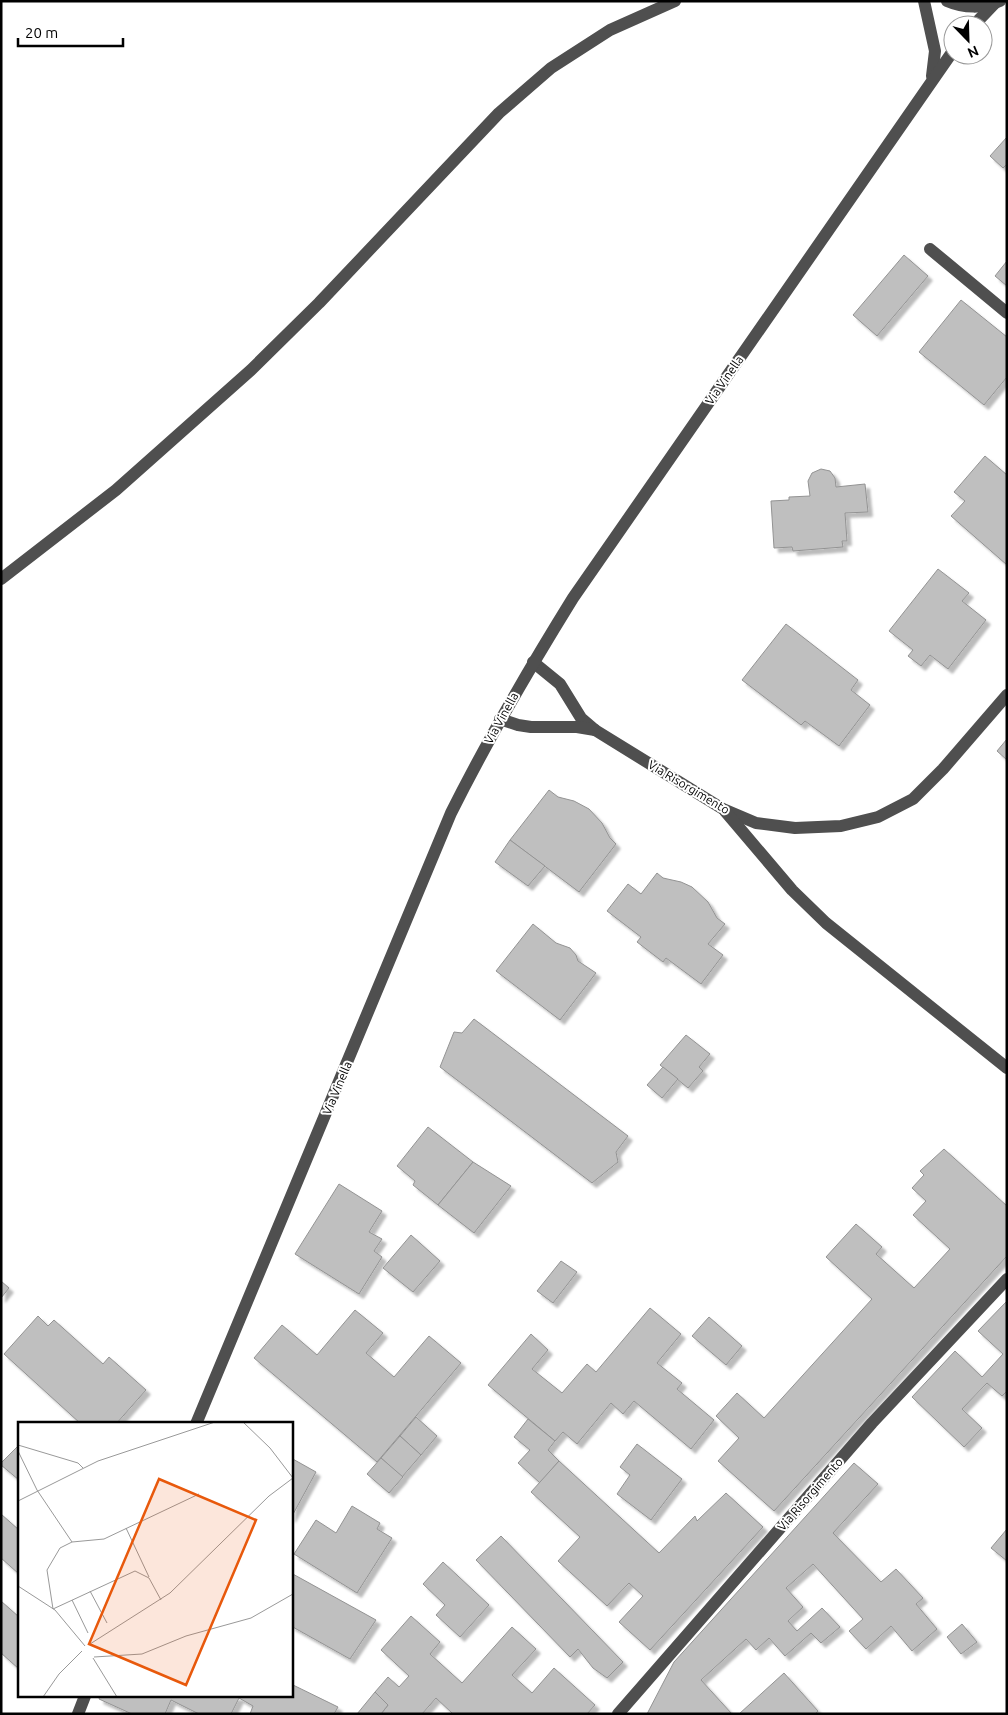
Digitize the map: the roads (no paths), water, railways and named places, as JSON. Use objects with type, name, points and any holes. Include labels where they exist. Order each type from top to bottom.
[{"type":"street","points":[[1,579],[116,490],[251,370],[319,303],[499,112],[551,68],[610,30],[676,1]]},
{"type":"street","points":[[924,1],[935,51],[931,81]]},
{"type":"street","points":[[947,1],[971,7],[997,3]]},
{"type":"street","points":[[984,15],[997,3]]},
{"type":"street","name":"Via Vinella","points":[[197,1422],[452,813],[500,719],[573,598],[943,65]]},
{"type":"street","points":[[930,249],[1007,313]]},
{"type":"street","points":[[533,662],[560,684],[581,718],[595,730]]},
{"type":"street","name":"Via Risorgimento","points":[[595,730],[723,809],[756,823],[795,828],[841,826],[878,817],[913,799],[944,769],[1007,695]]},
{"type":"street","points":[[500,719],[532,727],[577,727],[595,730]]},
{"type":"street","points":[[723,809],[786,883],[826,923],[1007,1068]]},
{"type":"street","name":"Via Risorgimento","points":[[618,1714],[872,1423],[1007,1280]]},
{"type":"street","points":[[78,1714],[84,1698]]}]
